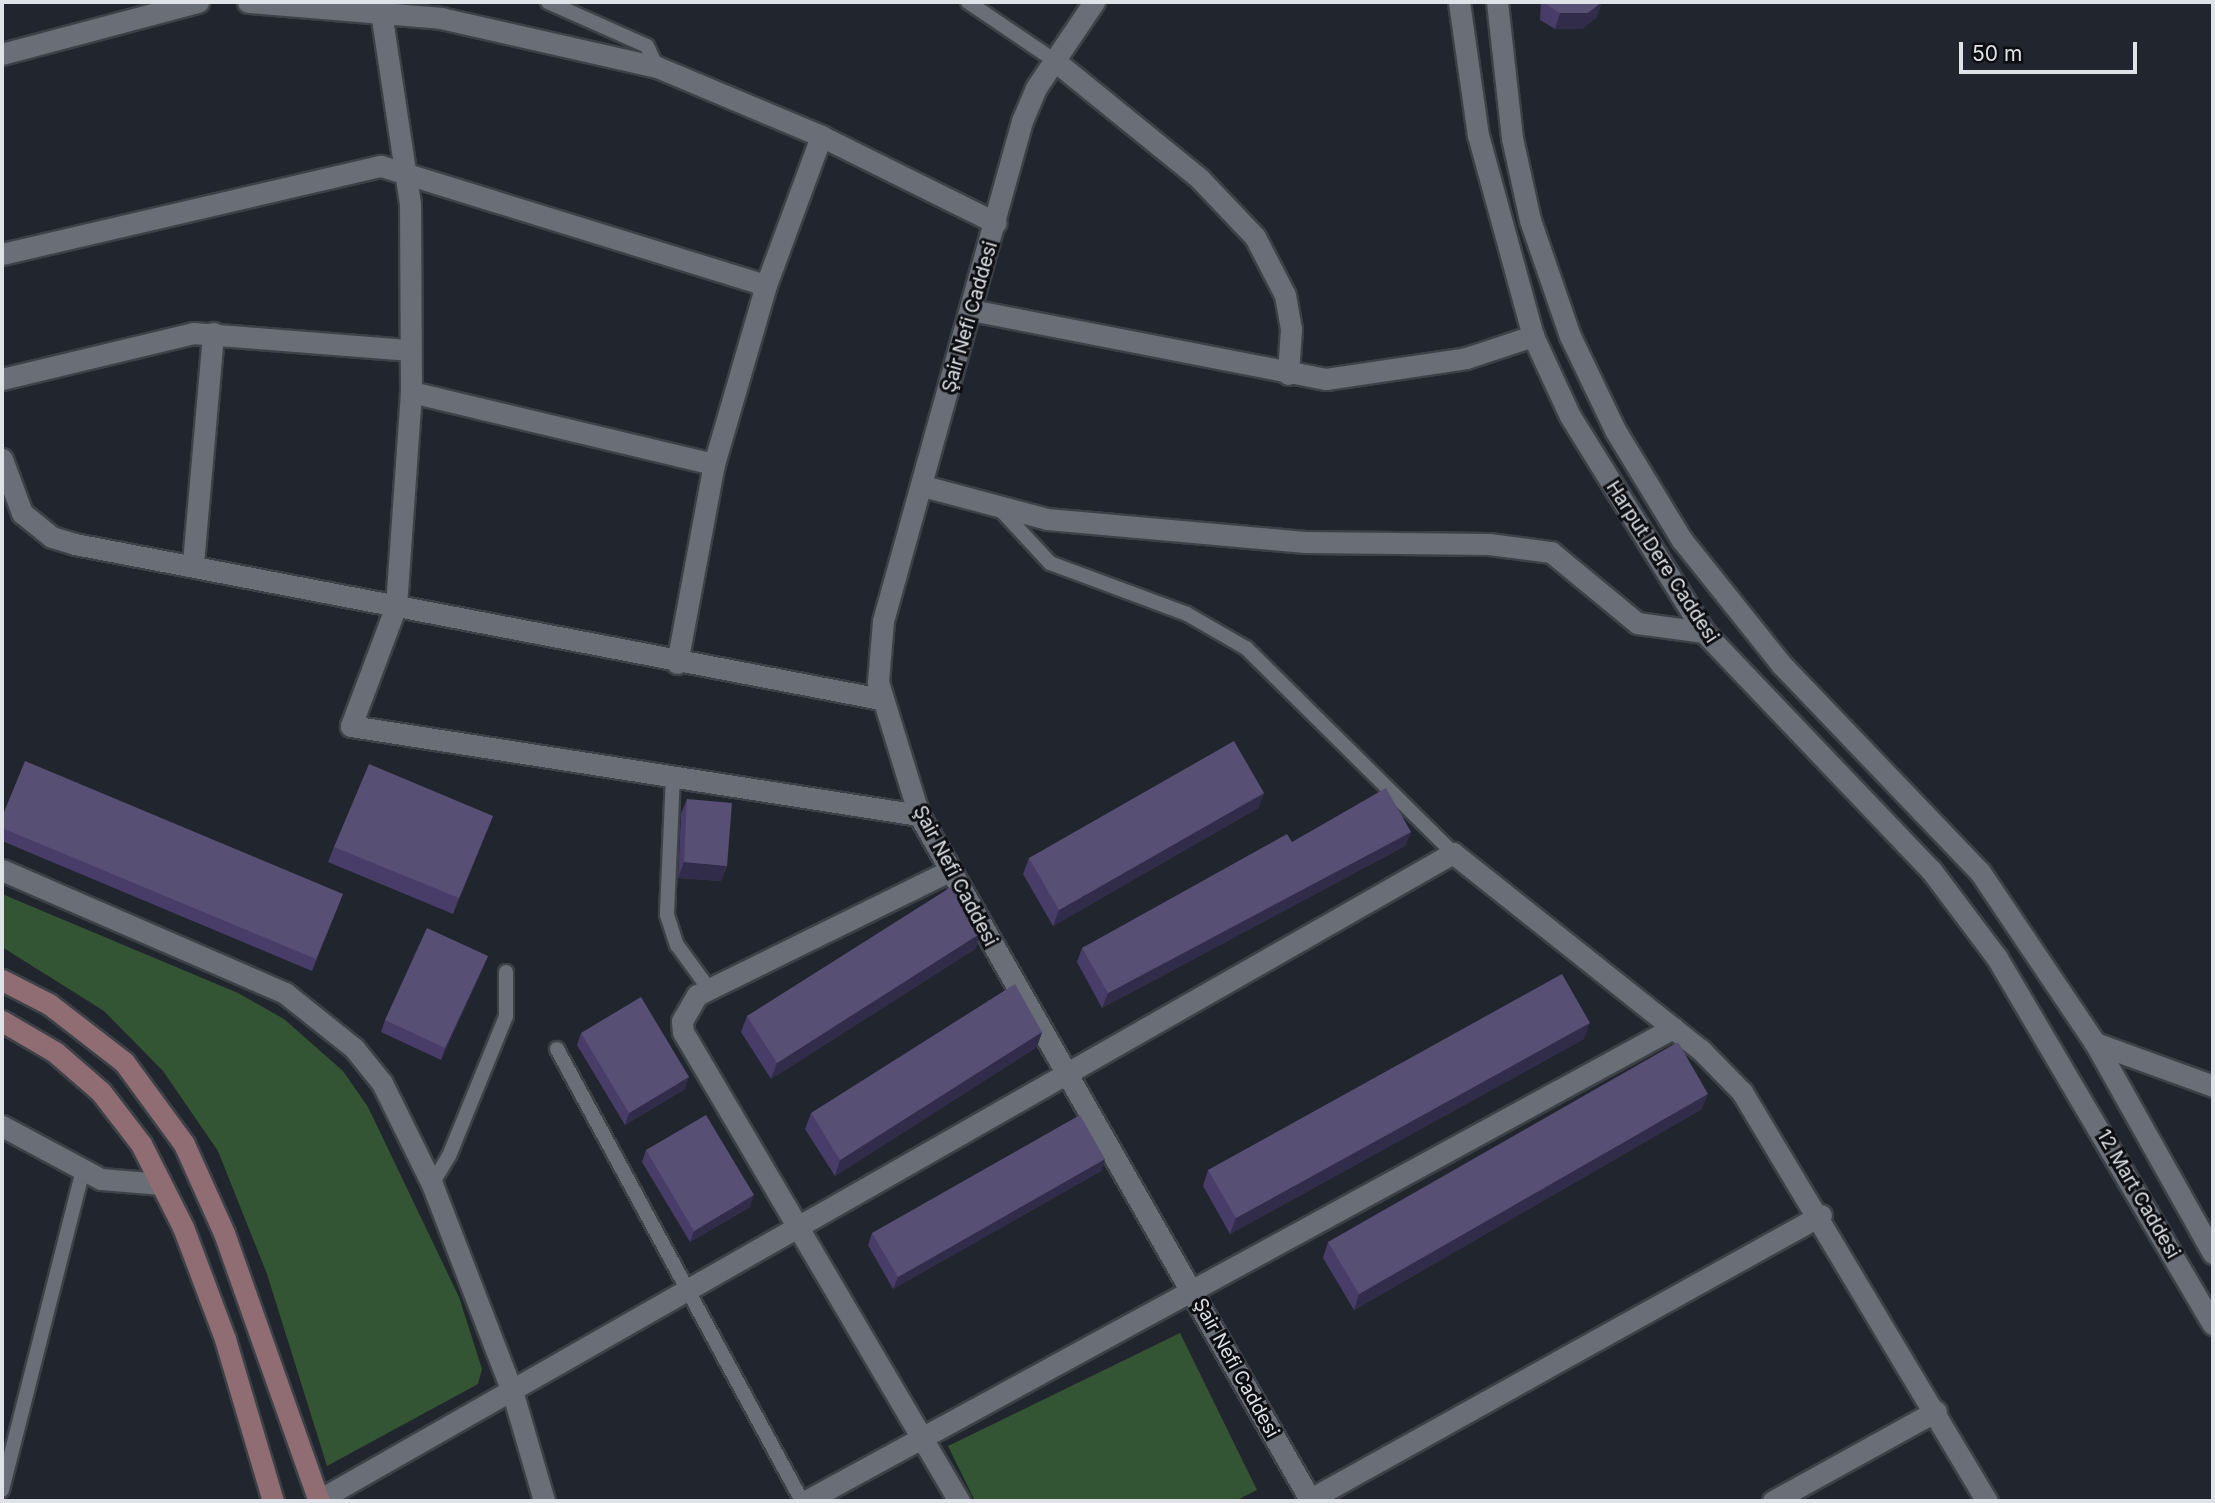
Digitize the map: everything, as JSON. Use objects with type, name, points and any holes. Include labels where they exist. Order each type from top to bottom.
[{"type":"main road","points":[[2,980],[49,1003],[124,1062],[184,1144],[224,1233],[318,1501]]},
{"type":"main road","points":[[2,1021],[55,1052],[101,1092],[141,1144],[161,1184],[225,1339],[273,1501]]},
{"type":"street","points":[[2,54],[198,2]]},
{"type":"street","points":[[248,2],[381,12],[510,30],[657,66],[821,136],[996,223]]},
{"type":"street","name":"Şair Nefi Caddesi","points":[[1094,2],[1055,61],[1022,121],[923,486],[878,639],[881,699],[919,815],[1067,1078],[1193,1290],[1310,1501]]},
{"type":"street","name":"Harput Dere Caddesi","points":[[1460,2],[1478,135],[1533,336],[1570,416],[1703,632],[1931,870],[1997,958],[2062,1064]]},
{"type":"street","name":"Harput Dere Caddesi","points":[[1497,2],[1512,138],[1530,220],[1570,336],[1615,430],[1682,540],[1781,664],[1980,872],[2095,1043]]},
{"type":"street","points":[[381,12],[407,171],[411,392],[396,606],[351,726],[919,815]]},
{"type":"street","points":[[1055,61],[1200,179],[1255,237],[1285,295],[1288,374]]},
{"type":"street","points":[[677,663],[714,464],[766,285],[821,136]]},
{"type":"street","points":[[2,254],[370,168],[407,171],[766,285]]},
{"type":"street","points":[[971,310],[1288,374],[1359,379],[1466,358],[1533,336]]},
{"type":"street","points":[[2,379],[178,334],[213,333],[410,350]]},
{"type":"street","points":[[193,564],[213,333]]},
{"type":"street","points":[[411,392],[714,464]]},
{"type":"street","points":[[2,459],[22,513],[52,537],[677,663],[881,699]]},
{"type":"street","points":[[923,486],[1000,509],[1047,519],[1305,542],[1489,544],[1551,552],[1637,623],[1703,632]]},
{"type":"street","points":[[318,1501],[513,1394],[1067,1078],[1453,853],[1673,1028],[1742,1092],[1821,1215],[1987,1501]]},
{"type":"street","points":[[2,870],[199,952],[319,1017],[382,1083],[432,1184],[513,1394],[544,1501]]},
{"type":"street","points":[[950,871],[709,989],[690,1002],[683,1032],[925,1439],[959,1501]]},
{"type":"street","points":[[804,1501],[925,1439],[1673,1028]]},
{"type":"street","points":[[2095,1043],[2213,1086]]},
{"type":"street","name":"12 Mart Caddesi","points":[[2095,1043],[2213,1253]]},
{"type":"street","name":"12 Mart Caddesi","points":[[2062,1064],[2213,1324]]},
{"type":"street","points":[[2,1126],[116,1184],[161,1184]]},
{"type":"street","points":[[1310,1501],[1821,1215]]},
{"type":"street","points":[[1773,1501],[1936,1411]]},
{"type":"lane","points":[[548,2],[647,46],[657,66]]},
{"type":"lane","points":[[968,2],[1055,61]]},
{"type":"lane","points":[[1000,509],[1050,564],[1186,614],[1245,648],[1453,853]]},
{"type":"lane","points":[[673,775],[667,915],[677,945],[709,989]]},
{"type":"lane","points":[[432,1184],[506,1016],[506,972]]},
{"type":"lane","points":[[557,1049],[693,1290],[804,1501]]},
{"type":"lane","points":[[2,1490],[83,1169]]},
{"type":"green space","points":[[2,894],[238,993],[284,1019],[343,1071],[368,1107],[459,1297],[482,1369],[478,1384],[327,1466],[267,1274],[218,1151],[163,1071],[104,1011],[2,947]]},
{"type":"green space","points":[[1180,1333],[1257,1490],[1235,1501],[975,1501],[948,1446]]},
{"type":"building","points":[[1546,2],[1602,2],[1588,13],[1560,13]]},
{"type":"building","points":[[1234,741],[1264,793],[1059,910],[1029,858]]},
{"type":"building","points":[[25,761],[343,894],[316,959],[2,828],[2,817]]},
{"type":"building","points":[[369,764],[493,816],[459,898],[334,847]]},
{"type":"building","points":[[1386,788],[1411,832],[1108,993],[1082,948],[1287,834],[1292,842]]},
{"type":"building","points":[[687,799],[732,803],[727,866],[684,862]]},
{"type":"building","points":[[951,887],[981,933],[777,1063],[747,1016]]},
{"type":"building","points":[[427,928],[488,956],[445,1048],[385,1020]]},
{"type":"building","points":[[1562,974],[1590,1023],[1236,1218],[1208,1170]]},
{"type":"building","points":[[1015,984],[1042,1032],[840,1160],[811,1113]]},
{"type":"building","points":[[641,997],[689,1077],[629,1113],[581,1033]]},
{"type":"building","points":[[1678,1042],[1708,1094],[1359,1294],[1328,1242]]},
{"type":"building","points":[[706,1115],[754,1195],[694,1231],[646,1150]]},
{"type":"building","points":[[1080,1115],[1105,1159],[898,1277],[872,1233]]}]
